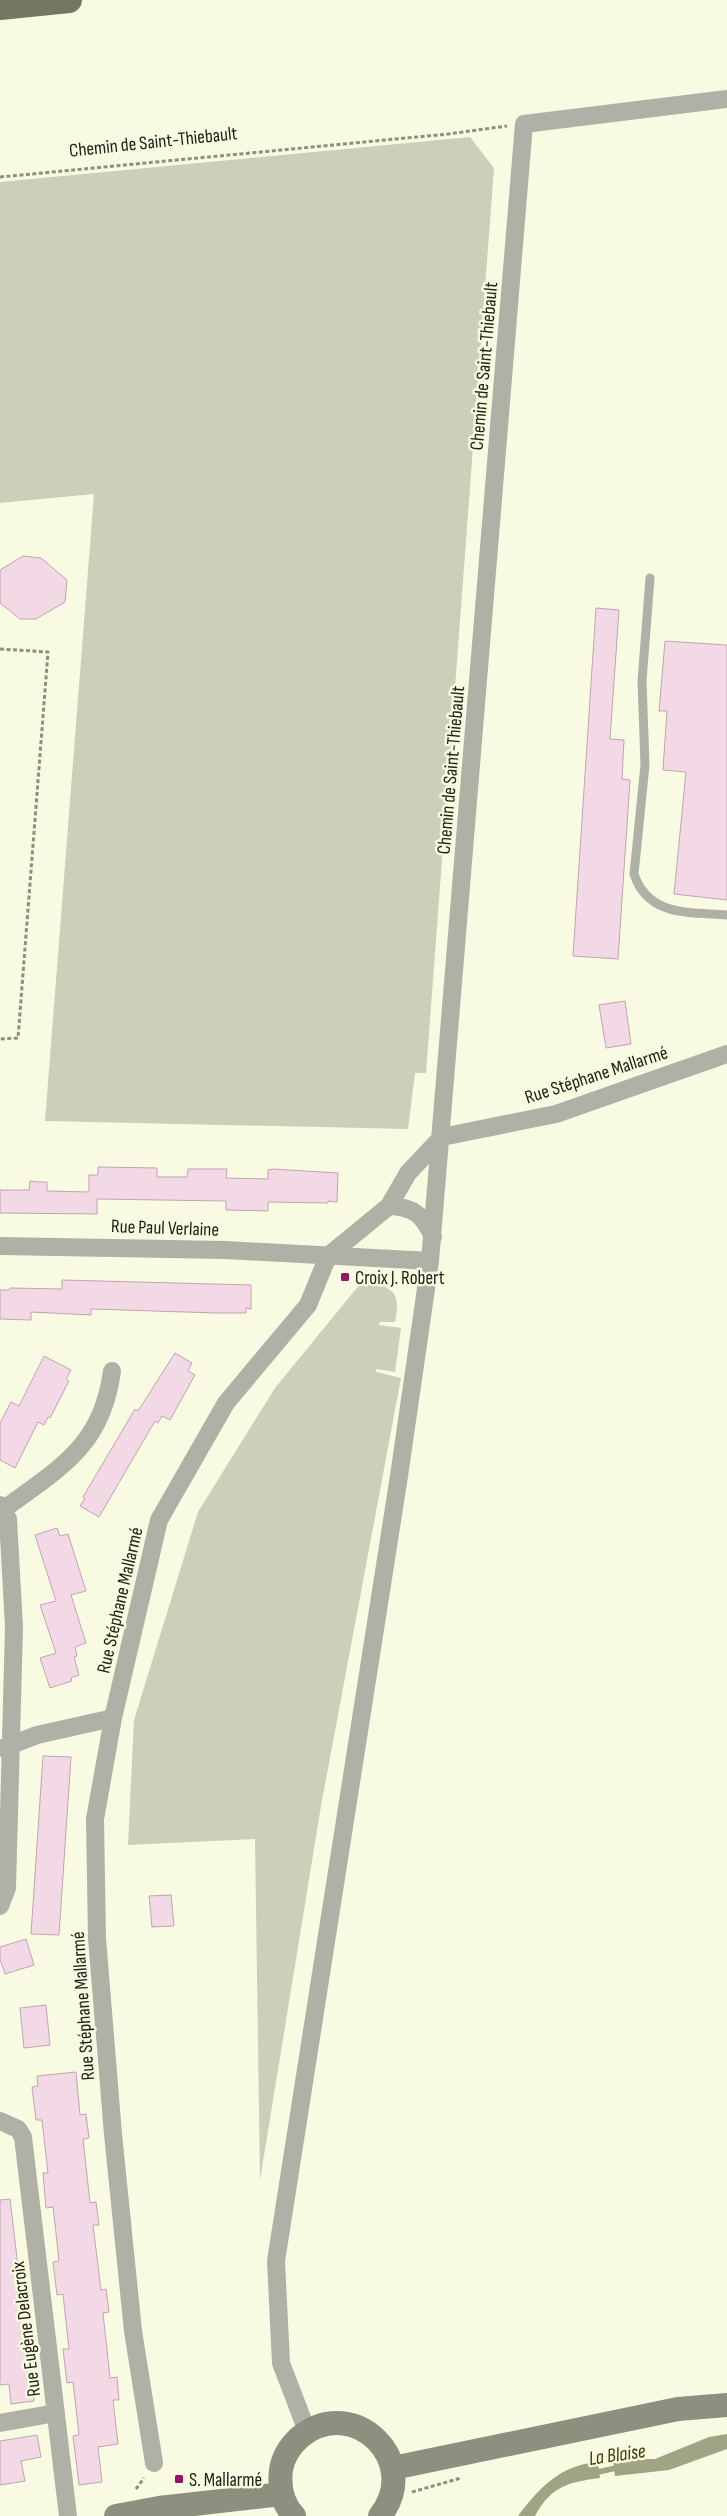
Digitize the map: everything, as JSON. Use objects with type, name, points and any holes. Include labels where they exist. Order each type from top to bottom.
[{"type":"main road","points":[[0,8],[69,0]]},
{"type":"street","points":[[524,124],[727,99]]},
{"type":"street","name":"Chemin de Saint-Thiebault","points":[[307,2431],[281,2363],[276,2261],[396,1496],[433,1237],[524,124]]},
{"type":"street","name":"Rue Stéphane Mallarmé","points":[[154,2463],[133,2331],[97,1938],[95,1818],[113,1718],[159,1520],[226,1403],[308,1305],[328,1256],[389,1206],[408,1173],[442,1137],[556,1114],[727,1054]]},
{"type":"street","points":[[389,1206],[412,1211],[425,1220],[433,1237]]},
{"type":"street","name":"Rue Paul Verlaine","points":[[0,1246],[224,1250],[430,1261]]},
{"type":"street","points":[[0,1906],[7,1888],[6,1747],[14,1627],[9,1532],[2,1507],[70,1460],[82,1448],[104,1409],[112,1371]]},
{"type":"street","points":[[6,1747],[37,1735],[113,1718]]},
{"type":"street","name":"Rue Eugène Delacroix","points":[[0,2121],[18,2129],[23,2138],[68,2516]]},
{"type":"street","points":[[393,2468],[678,2409],[727,2405]]},
{"type":"street","points":[[0,2423],[56,2413]]},
{"type":"street","points":[[294,2516],[282,2494],[280,2480],[287,2452],[307,2431],[321,2425],[337,2422],[367,2431],[379,2441],[388,2454],[393,2468],[391,2496],[380,2516]]},
{"type":"street","points":[[116,2516],[159,2508],[282,2494]]},
{"type":"lane","points":[[650,578],[642,681],[645,765],[634,874],[638,888],[646,898],[667,910],[727,915]]},
{"type":"path","name":"Chemin de Saint-Thiebault","points":[[0,177],[439,135],[524,124]]},
{"type":"path","points":[[0,649],[48,652],[18,1038],[0,1039]]},
{"type":"shaded area","points":[[470,137],[494,168],[426,1073],[415,1073],[408,1129],[45,1121],[94,494],[0,503],[0,182]]},
{"type":"shaded area","points":[[372,1282],[392,1291],[397,1300],[395,1322],[380,1322],[379,1325],[401,1328],[395,1372],[376,1369],[376,1372],[401,1378],[321,1806],[260,2180],[255,1839],[128,1845],[134,1720],[198,1512],[275,1388],[360,1284]]},
{"type":"shaded area","points":[[727,2434],[727,2449],[669,2470],[615,2476],[613,2460],[655,2459],[709,2437]]},
{"type":"shaded area","points":[[598,2462],[600,2478],[579,2481],[562,2487],[548,2498],[535,2516],[518,2516],[543,2487],[562,2473],[585,2464]]},
{"type":"building","points":[[23,556],[41,558],[67,580],[65,602],[36,619],[20,619],[0,603],[0,570]]},
{"type":"building","points":[[596,608],[619,610],[610,739],[624,740],[622,779],[630,780],[618,959],[573,956]]},
{"type":"building","points":[[665,641],[727,645],[727,900],[674,894],[686,772],[663,770],[667,711],[659,711]]},
{"type":"building","points":[[625,1001],[631,1044],[606,1048],[599,1005]]},
{"type":"building","points":[[98,1167],[157,1168],[157,1177],[187,1177],[188,1169],[227,1169],[226,1178],[268,1179],[268,1170],[273,1169],[338,1173],[337,1202],[268,1202],[268,1211],[226,1210],[226,1201],[97,1199],[97,1214],[0,1213],[0,1190],[29,1190],[30,1181],[47,1182],[47,1191],[89,1192],[89,1175],[98,1175]]},
{"type":"building","points":[[62,1280],[251,1285],[251,1309],[246,1308],[246,1313],[216,1313],[91,1309],[91,1315],[31,1312],[31,1320],[0,1319],[0,1290],[9,1290],[10,1288],[62,1289]]},
{"type":"building","points":[[175,1353],[192,1363],[188,1371],[195,1375],[170,1420],[162,1416],[158,1423],[155,1421],[99,1517],[80,1506],[85,1498],[83,1497],[135,1409],[138,1411]]},
{"type":"building","points":[[44,1356],[71,1370],[66,1379],[69,1381],[50,1418],[48,1417],[44,1425],[38,1422],[15,1468],[0,1460],[0,1423],[11,1402],[19,1406]]},
{"type":"building","points":[[57,1528],[60,1536],[68,1534],[86,1591],[71,1595],[86,1643],[75,1647],[77,1656],[74,1657],[79,1675],[71,1678],[72,1681],[50,1688],[40,1658],[56,1653],[40,1605],[56,1601],[35,1535]]},
{"type":"building","points":[[43,1756],[71,1757],[59,1935],[31,1934]]},
{"type":"building","points":[[171,1895],[174,1926],[152,1927],[149,1896]]},
{"type":"building","points":[[26,1939],[34,1965],[5,1974],[0,1959],[0,1947]]},
{"type":"building","points":[[46,2005],[50,2045],[24,2048],[20,2008]]},
{"type":"building","points":[[76,2072],[80,2115],[86,2114],[89,2138],[83,2139],[90,2203],[96,2202],[99,2225],[93,2225],[101,2290],[106,2289],[109,2312],[103,2313],[110,2378],[117,2377],[119,2400],[113,2400],[118,2444],[98,2447],[102,2482],[79,2485],[73,2436],[79,2435],[73,2382],[67,2383],[63,2349],[69,2349],[63,2294],[57,2295],[53,2262],[59,2261],[53,2207],[46,2208],[43,2173],[48,2173],[42,2120],[36,2120],[32,2087],[38,2086],[37,2076]]},
{"type":"building","points":[[10,2199],[34,2401],[11,2404],[9,2384],[0,2385],[0,2200]]},
{"type":"building","points":[[37,2435],[41,2457],[21,2461],[25,2481],[0,2485],[0,2441]]},
{"type":"waterway","name":"La Blaise","points":[[593,2473],[621,2467]]},
{"type":"place","name":"Croix J. Robert","points":[[345,1277]]},
{"type":"place","name":"S. Mallarmé","points":[[179,2479]]}]
